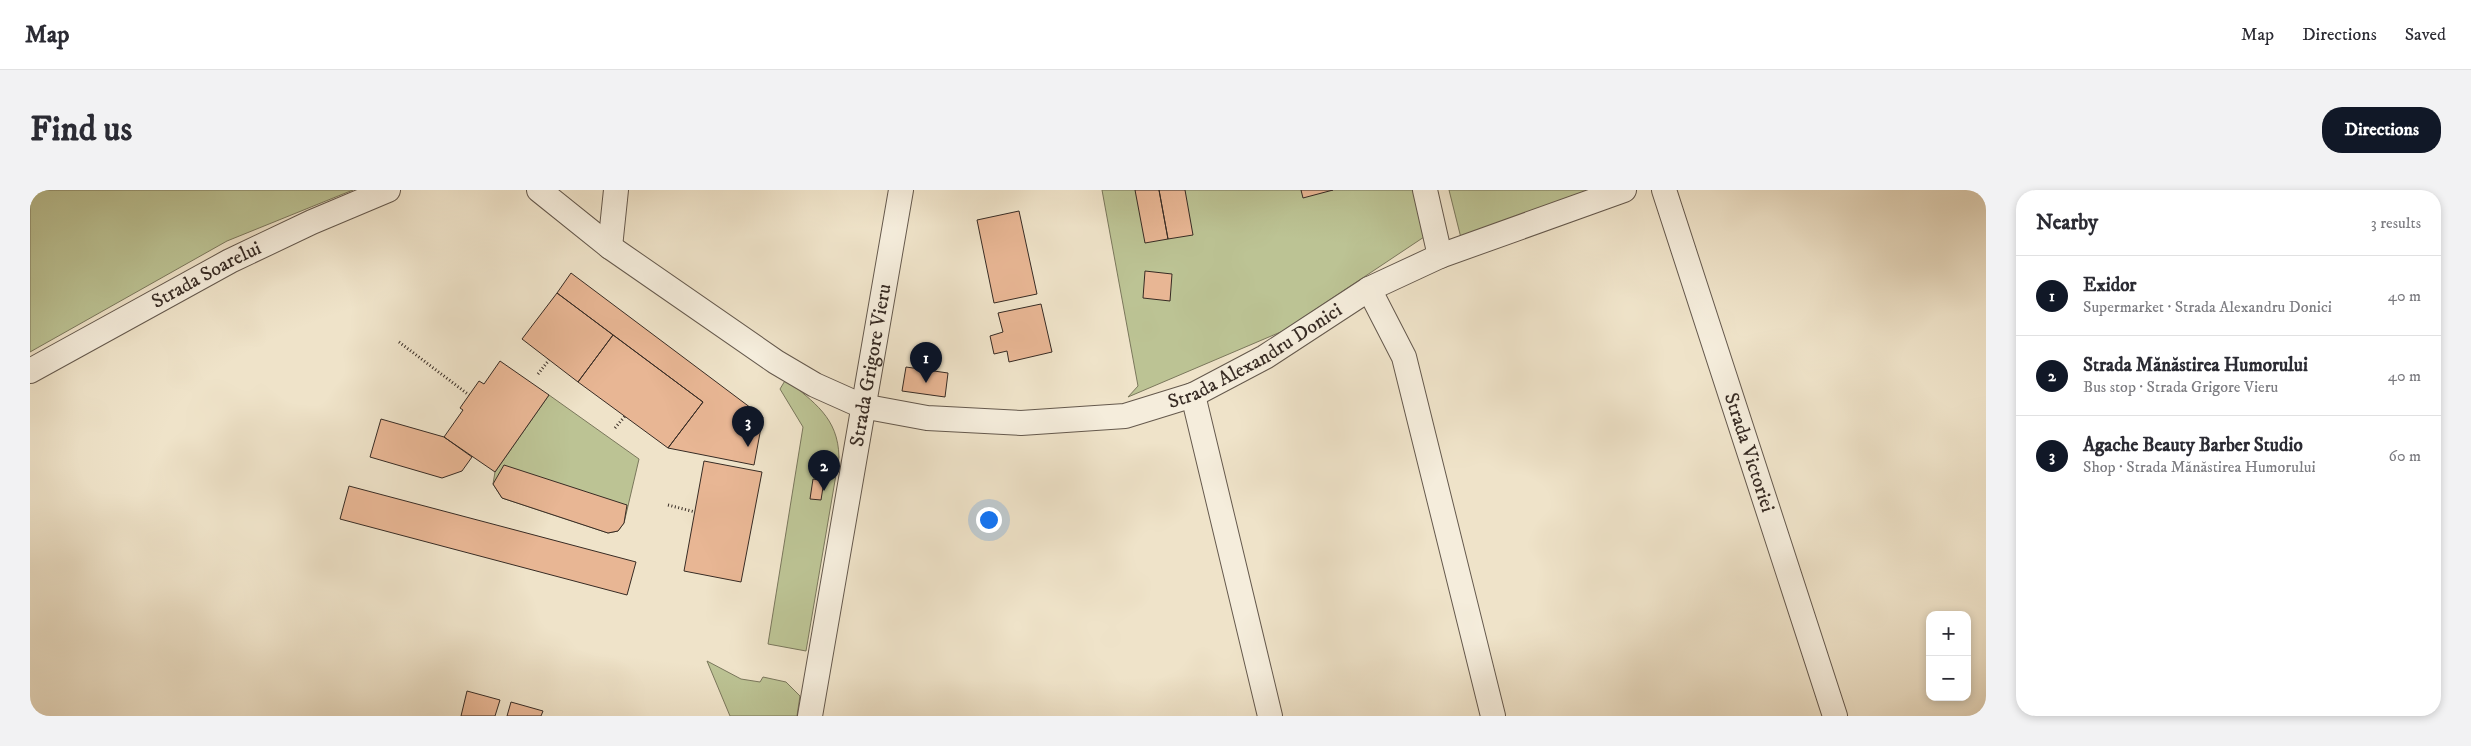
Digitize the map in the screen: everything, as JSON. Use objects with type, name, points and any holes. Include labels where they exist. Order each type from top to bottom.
[{"type":"street","name":"Strada Soarelui","points":[[30,371],[230,261],[312,222],[388,190]]},
{"type":"street","name":"Strada Alexandru Donici","points":[[539,190],[610,247],[776,362],[815,385],[862,406],[927,418],[1021,423],[1126,416],[1193,394],[1265,357],[1369,289],[1440,256],[1624,190]]},
{"type":"street","points":[[610,247],[616,190]]},
{"type":"street","name":"Strada Grigore Vieru","points":[[810,716],[900,190]]},
{"type":"street","points":[[1425,190],[1440,256]]},
{"type":"street","name":"Strada Victoriei","points":[[1664,190],[1835,716]]},
{"type":"street","points":[[1369,289],[1404,357],[1493,716]]},
{"type":"street","points":[[1193,394],[1270,716]]},
{"type":"path","points":[[399,342],[469,394]]},
{"type":"path","points":[[538,374],[549,360]]},
{"type":"path","points":[[615,428],[625,416]]},
{"type":"path","points":[[668,505],[695,512]]},
{"type":"green space","points":[[30,190],[353,190],[227,241],[30,352]]},
{"type":"green space","points":[[1102,190],[1413,190],[1424,237],[1283,331],[1128,397],[1138,386]]},
{"type":"green space","points":[[1449,190],[1594,190],[1461,238]]},
{"type":"green space","points":[[786,379],[823,412],[834,431],[838,443],[839,457],[806,651],[768,644],[803,427],[780,389]]},
{"type":"green space","points":[[549,395],[639,459],[624,523],[618,531],[608,533],[502,498],[493,484],[495,472]]},
{"type":"green space","points":[[707,661],[741,679],[760,682],[763,677],[786,682],[800,696],[797,716],[730,716]]},
{"type":"building","points":[[1135,190],[1159,190],[1168,239],[1145,243]]},
{"type":"building","points":[[1159,190],[1185,190],[1193,235],[1168,239]]},
{"type":"building","points":[[1301,190],[1333,190],[1303,198]]},
{"type":"building","points":[[1019,211],[1037,294],[994,303],[977,220]]},
{"type":"building","points":[[1145,271],[1172,274],[1170,301],[1143,298]]},
{"type":"building","points":[[571,273],[763,417],[754,465],[668,448],[703,402],[557,293]]},
{"type":"building","points":[[557,293],[613,335],[578,382],[522,339]]},
{"type":"building","points":[[1041,304],[1052,352],[1009,362],[1007,351],[994,354],[990,336],[1003,332],[998,313]]},
{"type":"building","points":[[613,335],[703,402],[668,448],[578,382]]},
{"type":"building","points":[[500,361],[549,395],[495,472],[444,437],[463,410],[460,408],[479,381],[484,384]]},
{"type":"building","points":[[906,367],[948,373],[945,397],[902,391]]},
{"type":"building","points":[[381,419],[444,437],[472,457],[462,471],[442,478],[370,457]]},
{"type":"building","points":[[704,461],[762,472],[741,582],[684,571]]},
{"type":"building","points":[[504,465],[627,505],[624,523],[618,531],[608,533],[502,498],[493,484]]},
{"type":"building","points":[[813,479],[824,481],[821,500],[810,499]]},
{"type":"building","points":[[349,486],[636,562],[627,595],[340,519]]},
{"type":"building","points":[[467,691],[500,700],[495,716],[461,716]]},
{"type":"building","points":[[511,702],[543,711],[541,716],[507,716]]},
{"type":"place","name":"Exidor","points":[[926,383]]},
{"type":"place","name":"Agache Beauty Barber Studio","points":[[748,447]]},
{"type":"place","name":"Strada Mănăstirea Humorului","points":[[824,491]]}]
